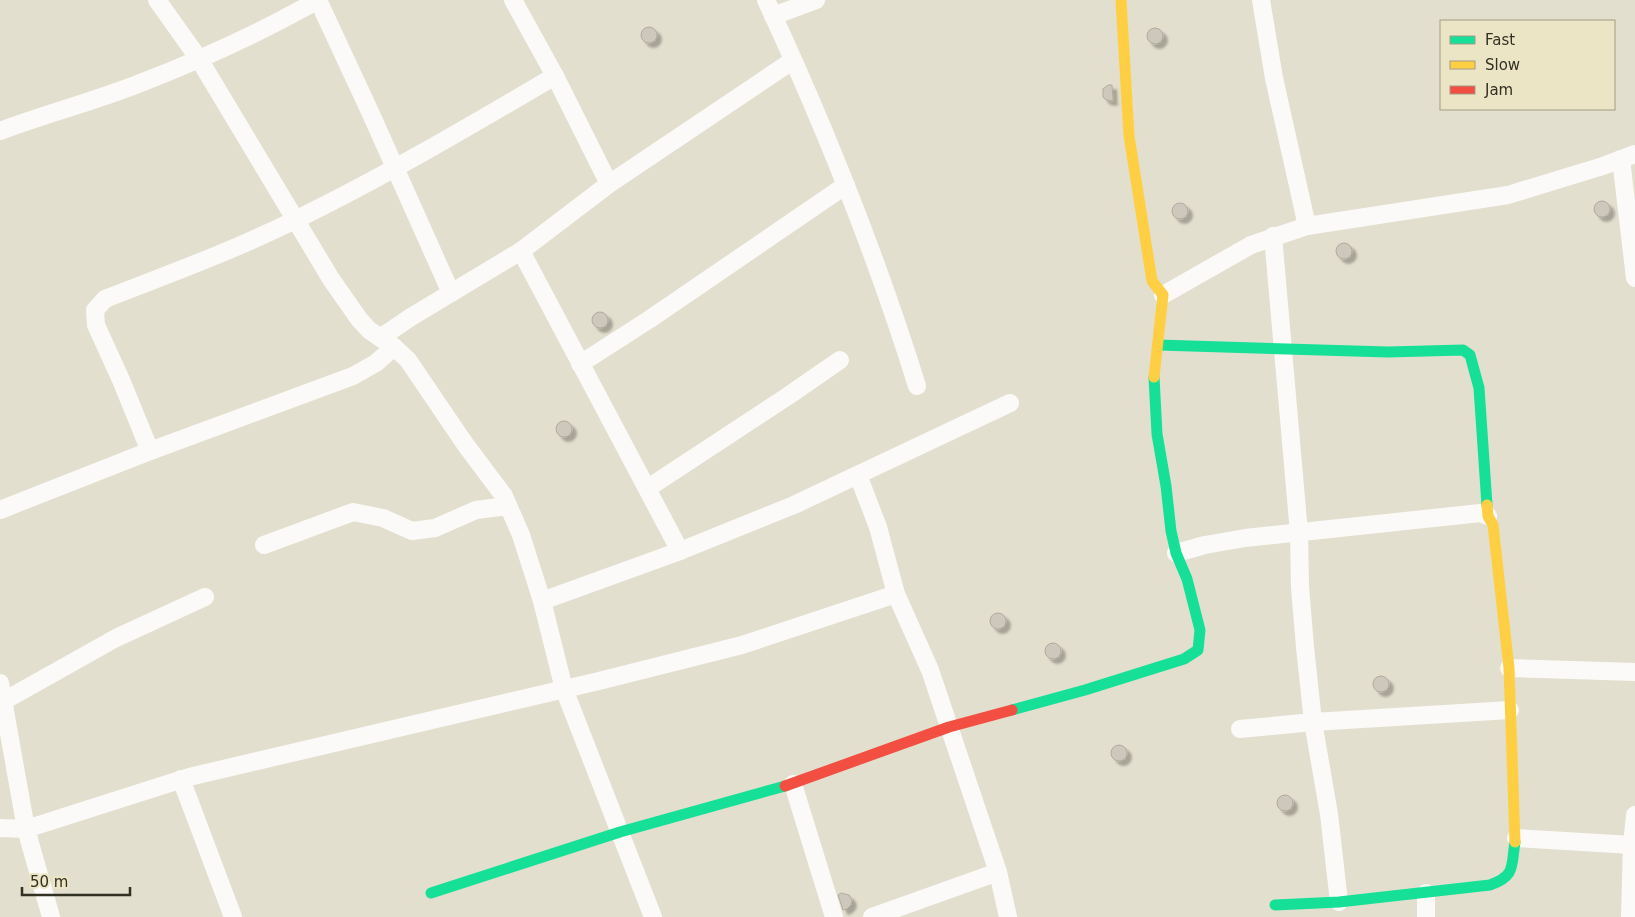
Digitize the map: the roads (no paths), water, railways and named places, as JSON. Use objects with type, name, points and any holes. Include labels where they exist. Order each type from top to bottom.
[{"type":"street","points":[[157,0],[199,59],[331,279],[359,319],[408,360],[504,496],[521,535],[542,601],[564,689],[653,917]]},
{"type":"street","points":[[0,131],[136,84],[199,59],[260,32],[318,0],[451,293]]},
{"type":"street","points":[[513,0],[555,76],[609,184]]},
{"type":"street","points":[[816,0],[769,8],[846,184],[902,337],[917,386]]},
{"type":"street","points":[[431,893],[620,832],[793,784],[949,727],[1085,690],[1193,654],[1198,650],[1200,630],[1187,579],[1176,554],[1171,531],[1158,434],[1154,372],[1163,295],[1152,281],[1129,136],[1121,0]]},
{"type":"street","points":[[1261,0],[1274,78],[1307,226]]},
{"type":"street","points":[[0,510],[150,451],[353,376],[376,363],[387,343],[411,317],[521,251],[609,184],[792,61]]},
{"type":"street","points":[[150,451],[96,325],[95,310],[105,299],[177,271],[295,220],[396,169],[555,76]]},
{"type":"street","points":[[1163,295],[1251,245],[1273,236],[1307,226],[1508,195],[1628,156],[1635,278]]},
{"type":"street","points":[[580,364],[650,319],[846,184]]},
{"type":"street","points":[[1273,236],[1299,533],[1300,587],[1313,722],[1329,814],[1339,902]]},
{"type":"street","points":[[521,251],[680,551]]},
{"type":"street","points":[[1158,345],[1388,352],[1463,350],[1470,355],[1479,388],[1488,516],[1493,525],[1509,668],[1516,838],[1510,874],[1502,881],[1490,885],[1339,902],[1275,905]]},
{"type":"street","points":[[648,488],[840,360]]},
{"type":"street","points":[[542,601],[680,551],[794,505],[1010,403]]},
{"type":"street","points":[[858,475],[878,527],[896,594],[930,670],[998,872],[1008,917]]},
{"type":"street","points":[[264,545],[354,512],[383,518],[412,531],[435,528],[476,510],[508,506]]},
{"type":"street","points":[[1176,554],[1205,545],[1245,538],[1480,513],[1488,516]]},
{"type":"street","points":[[13,829],[181,780],[624,675],[742,645],[896,594]]},
{"type":"street","points":[[2,702],[116,638],[205,597]]},
{"type":"street","points":[[1509,668],[1635,672]]},
{"type":"street","points":[[0,683],[13,829],[51,917]]},
{"type":"street","points":[[1240,729],[1313,722],[1510,710]]},
{"type":"street","points":[[181,780],[234,917]]},
{"type":"street","points":[[793,784],[834,917]]},
{"type":"street","points":[[0,815],[13,829]]},
{"type":"street","points":[[1630,917],[1632,845],[1635,815]]},
{"type":"street","points":[[1516,838],[1632,845]]},
{"type":"street","points":[[872,917],[998,872]]},
{"type":"street","points":[[1426,893],[1426,917]]}]
